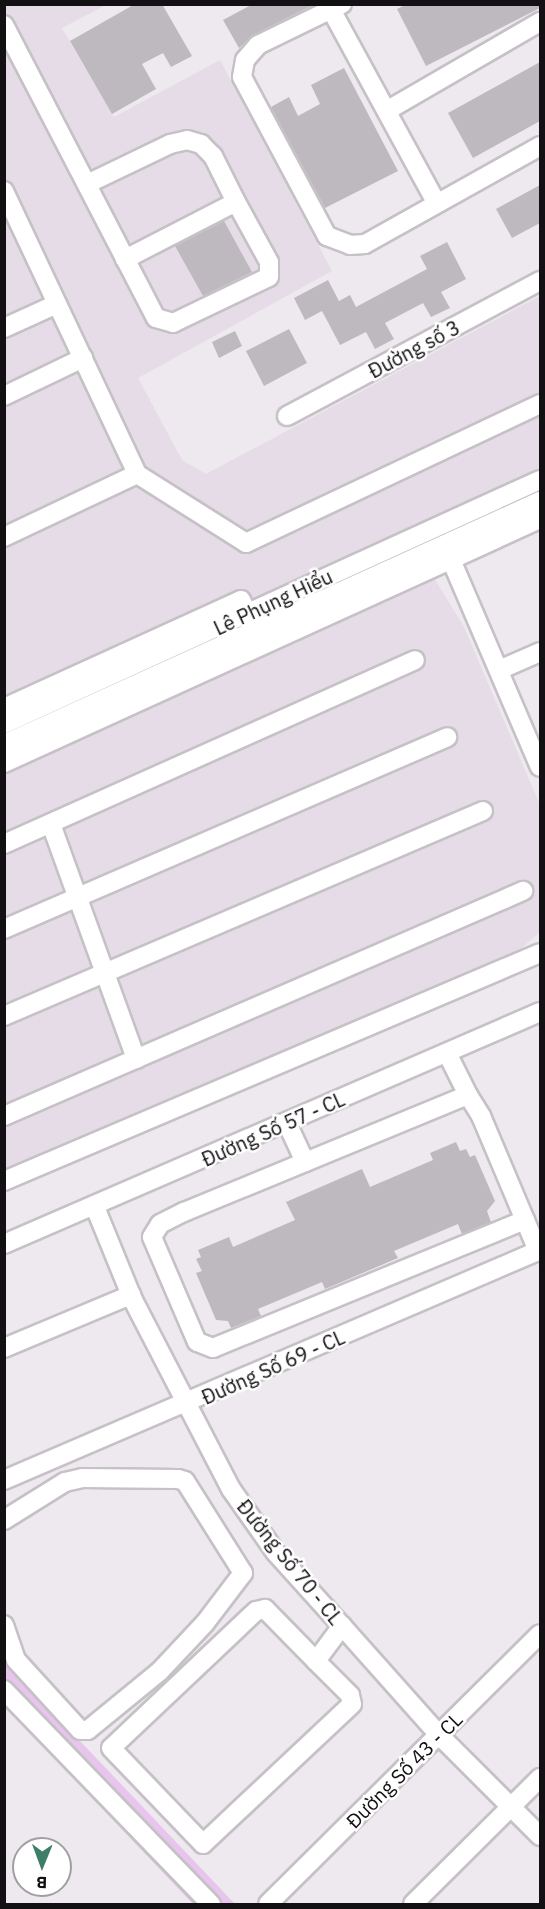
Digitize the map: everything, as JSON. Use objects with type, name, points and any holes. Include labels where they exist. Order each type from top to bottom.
[{"type":"street","points":[[436,202],[334,6],[258,45],[245,60],[242,77],[248,94],[327,236],[338,243],[365,244],[436,202],[540,146]]},
{"type":"street","points":[[388,110],[540,22]]},
{"type":"street","points":[[4,25],[156,318],[173,322],[218,304],[269,277],[271,272],[213,156],[201,144],[187,140],[170,144],[87,184]]},
{"type":"street","points":[[5,192],[137,474],[246,543],[540,405]]},
{"type":"street","points":[[125,259],[236,202]]},
{"type":"street","name":"Đường số 3","points":[[287,416],[540,282]]},
{"type":"street","points":[[4,328],[57,304]]},
{"type":"street","points":[[4,396],[83,358]]},
{"type":"street","points":[[4,537],[137,474]]},
{"type":"street","name":"Lê Phụng Hiểu","points":[[4,744],[437,527],[540,480]]},
{"type":"street","name":"Lê Phụng Hiểu","points":[[450,557],[540,501]]},
{"type":"street","name":"Lê Phụng Hiểu","points":[[4,773],[262,651],[450,557],[540,519]]},
{"type":"street","points":[[437,527],[540,766]]},
{"type":"street","name":"Lê Phụng Hiểu","points":[[4,724],[250,622],[540,529]]},
{"type":"street","points":[[4,708],[241,600],[262,651]]},
{"type":"street","name":"Lê Phụng Hiểu","points":[[4,763],[262,651]]},
{"type":"street","points":[[499,670],[540,652]]},
{"type":"street","points":[[4,844],[415,660]]},
{"type":"street","points":[[4,929],[447,737]]},
{"type":"street","points":[[4,1016],[483,811]]},
{"type":"street","points":[[51,824],[136,1059]]},
{"type":"street","points":[[4,1116],[523,891]]},
{"type":"street","points":[[4,1182],[540,953]]},
{"type":"street","name":"Đường Số 57 - CL","points":[[4,1244],[95,1207],[540,1012]]},
{"type":"street","points":[[447,1053],[481,1116],[539,1251]]},
{"type":"street","points":[[468,1095],[184,1212],[154,1230],[152,1238],[197,1342],[205,1348],[525,1220]]},
{"type":"street","points":[[287,1123],[305,1162]]},
{"type":"street","name":"Đường Số 70 - CL","points":[[95,1207],[131,1295],[231,1489],[276,1552],[439,1735],[540,1836]]},
{"type":"street","name":"Đường Số 69 - CL","points":[[4,1480],[187,1404],[539,1251]]},
{"type":"street","points":[[4,1348],[131,1295]]},
{"type":"street","points":[[4,1520],[65,1482],[82,1478],[178,1479],[185,1481],[243,1573],[241,1580],[160,1671],[88,1730],[80,1730],[16,1660],[4,1624]]},
{"type":"street","points":[[265,1609],[316,1661],[350,1695],[352,1704],[203,1844],[111,1748],[256,1611],[265,1609]]},
{"type":"street","points":[[316,1661],[342,1626]]},
{"type":"street","name":"Đường Số 43 - CL","points":[[268,1905],[540,1635]]},
{"type":"street","points":[[4,1690],[211,1905]]},
{"type":"street","points":[[413,1905],[540,1778]]},
{"type":"shaded area","points":[[5,5],[106,5],[62,28],[114,117],[220,60],[332,271],[138,378],[182,460],[206,474],[540,296],[540,471],[406,532],[464,627],[540,805],[540,932],[511,957],[5,1174]]},
{"type":"shaded area","points":[[4,1661],[235,1904],[193,1904],[5,1706]]},
{"type":"building","points":[[135,4],[162,4],[192,56],[171,67],[163,53],[142,64],[156,89],[112,114],[70,41]]},
{"type":"building","points":[[253,4],[315,4],[253,35],[239,48],[223,20]]},
{"type":"building","points":[[407,4],[540,4],[540,8],[426,66],[397,9]]},
{"type":"building","points":[[540,62],[540,121],[473,158],[448,113]]},
{"type":"building","points":[[344,68],[398,171],[325,208],[271,107],[289,97],[298,116],[320,104],[311,85]]},
{"type":"building","points":[[540,185],[540,223],[512,238],[496,209]]},
{"type":"building","points":[[224,221],[252,272],[203,296],[175,246]]},
{"type":"building","points":[[447,242],[466,279],[441,292],[450,308],[431,317],[423,303],[385,323],[394,339],[375,349],[366,332],[340,345],[322,311],[305,320],[294,298],[328,280],[339,301],[350,295],[356,307],[427,269],[420,256]]},
{"type":"building","points":[[289,329],[307,363],[264,386],[246,351]]},
{"type":"building","points":[[235,331],[242,346],[219,358],[212,342]]},
{"type":"building","points":[[456,1142],[460,1151],[466,1149],[470,1157],[475,1155],[495,1201],[487,1211],[491,1222],[462,1234],[458,1224],[394,1251],[398,1258],[325,1289],[322,1282],[258,1309],[261,1316],[231,1328],[228,1321],[216,1320],[196,1273],[202,1271],[196,1259],[201,1257],[198,1250],[229,1237],[233,1247],[295,1220],[286,1202],[362,1169],[370,1187],[433,1160],[430,1153]]}]
